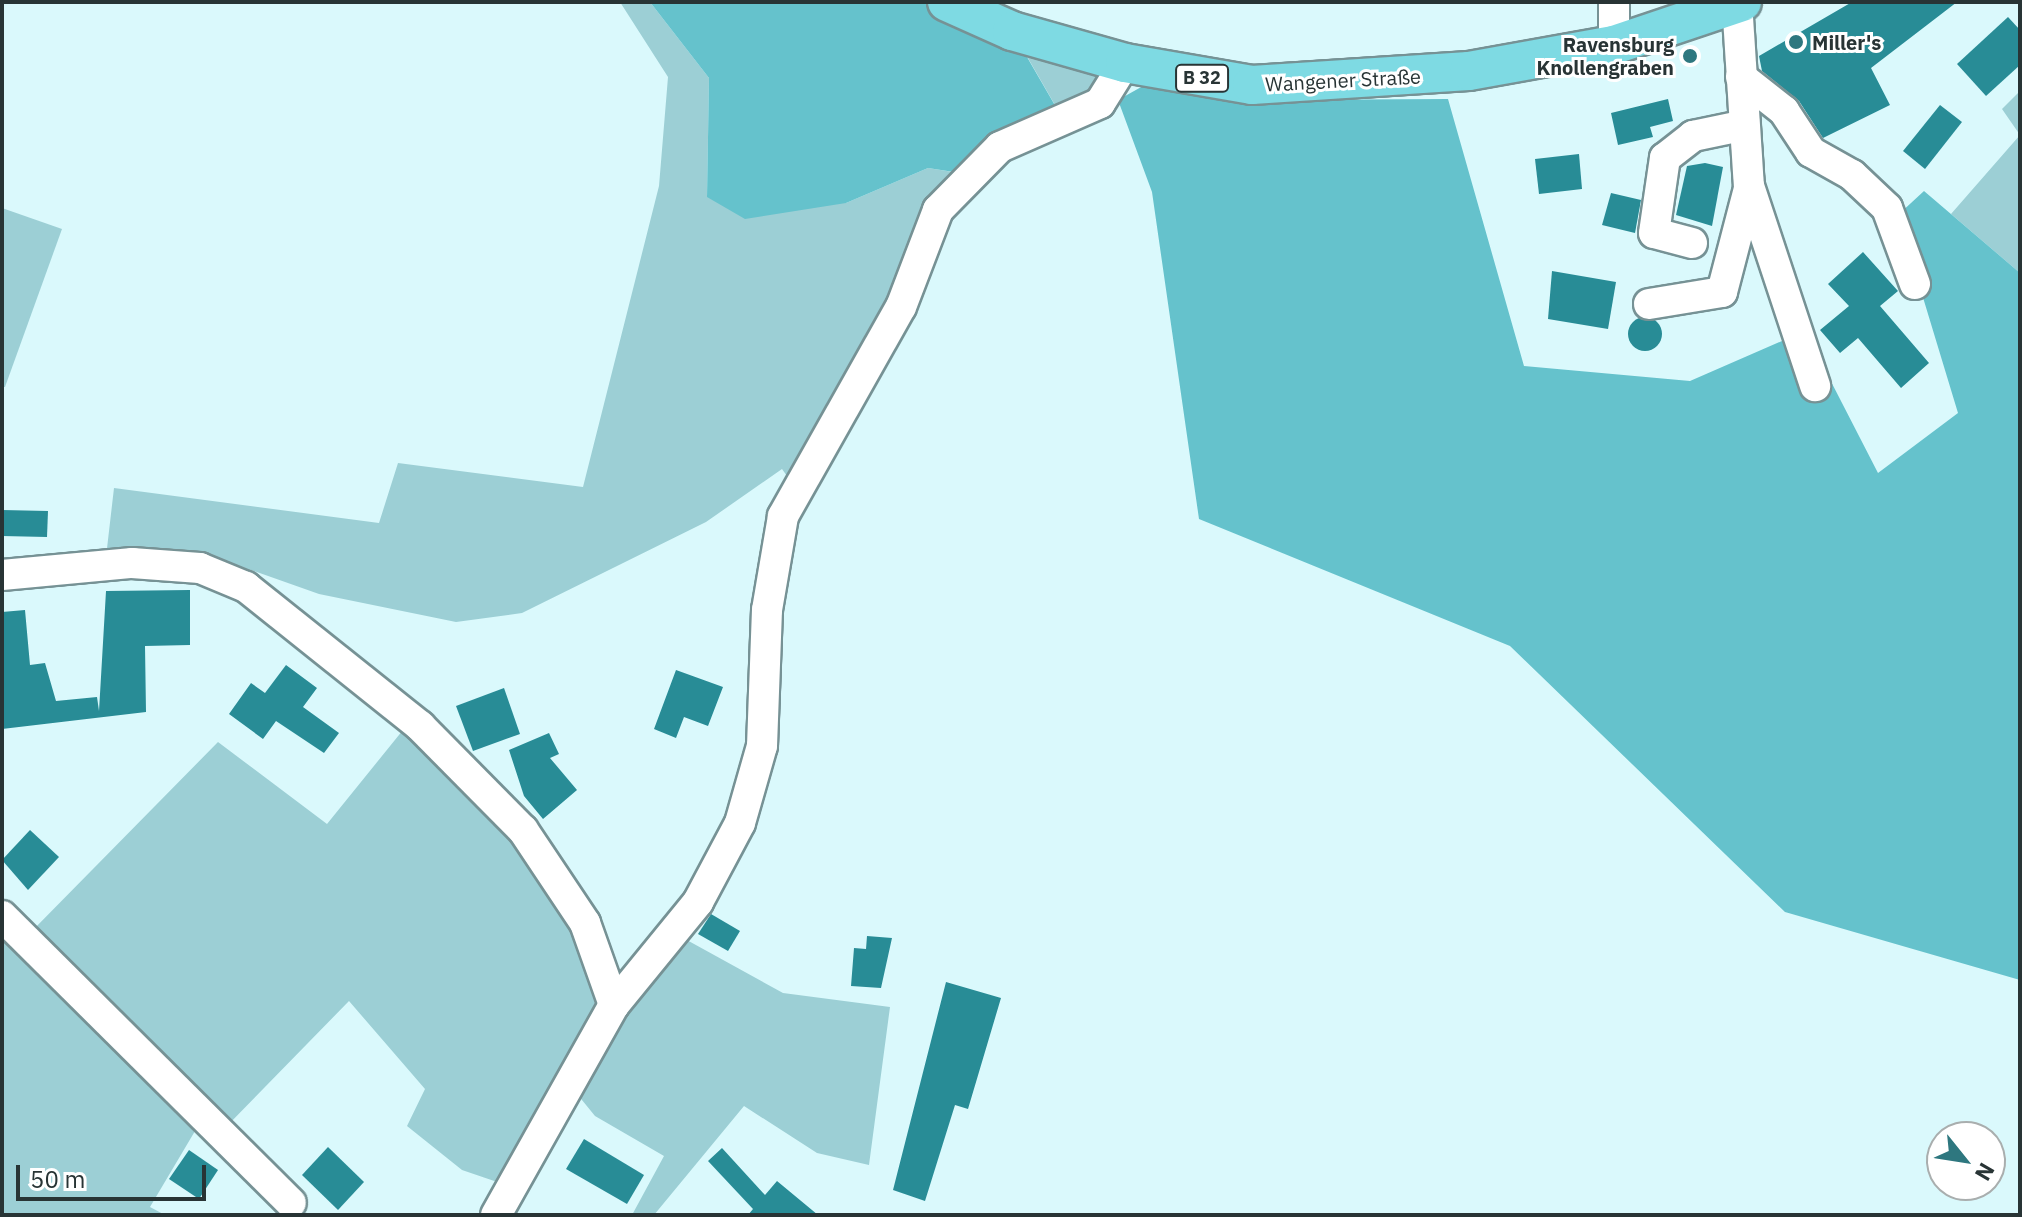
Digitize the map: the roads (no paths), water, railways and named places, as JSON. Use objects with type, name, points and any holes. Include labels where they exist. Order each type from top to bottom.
[{"type":"main road","name":"Wangener Straße","points":[[947,2],[1012,31],[1125,63],[1252,85],[1326,84],[1469,71],[1614,45],[1740,8]]},
{"type":"street","points":[[1614,2],[1614,45]]},
{"type":"street","points":[[1740,8],[1741,126],[1749,186],[1815,386]]},
{"type":"street","points":[[496,1215],[614,1005],[698,902],[740,823],[762,746],[767,610],[783,516],[901,307],[938,210],[1000,147],[1100,103],[1125,63]]},
{"type":"street","points":[[1741,77],[1784,111],[1811,152],[1852,175],[1887,208],[1915,284]]},
{"type":"street","points":[[1692,243],[1654,233],[1665,158],[1693,136],[1741,126]]},
{"type":"street","points":[[1649,304],[1722,292],[1749,186]]},
{"type":"street","points":[[2,575],[132,563],[200,568],[246,587],[420,726],[523,830],[585,923],[614,1005]]},
{"type":"street","points":[[2,916],[291,1203]]},
{"type":"place","name":"Miller's","points":[[1796,42]]},
{"type":"place","name":"Ravensburg Knollengraben","points":[[1690,56]]}]
